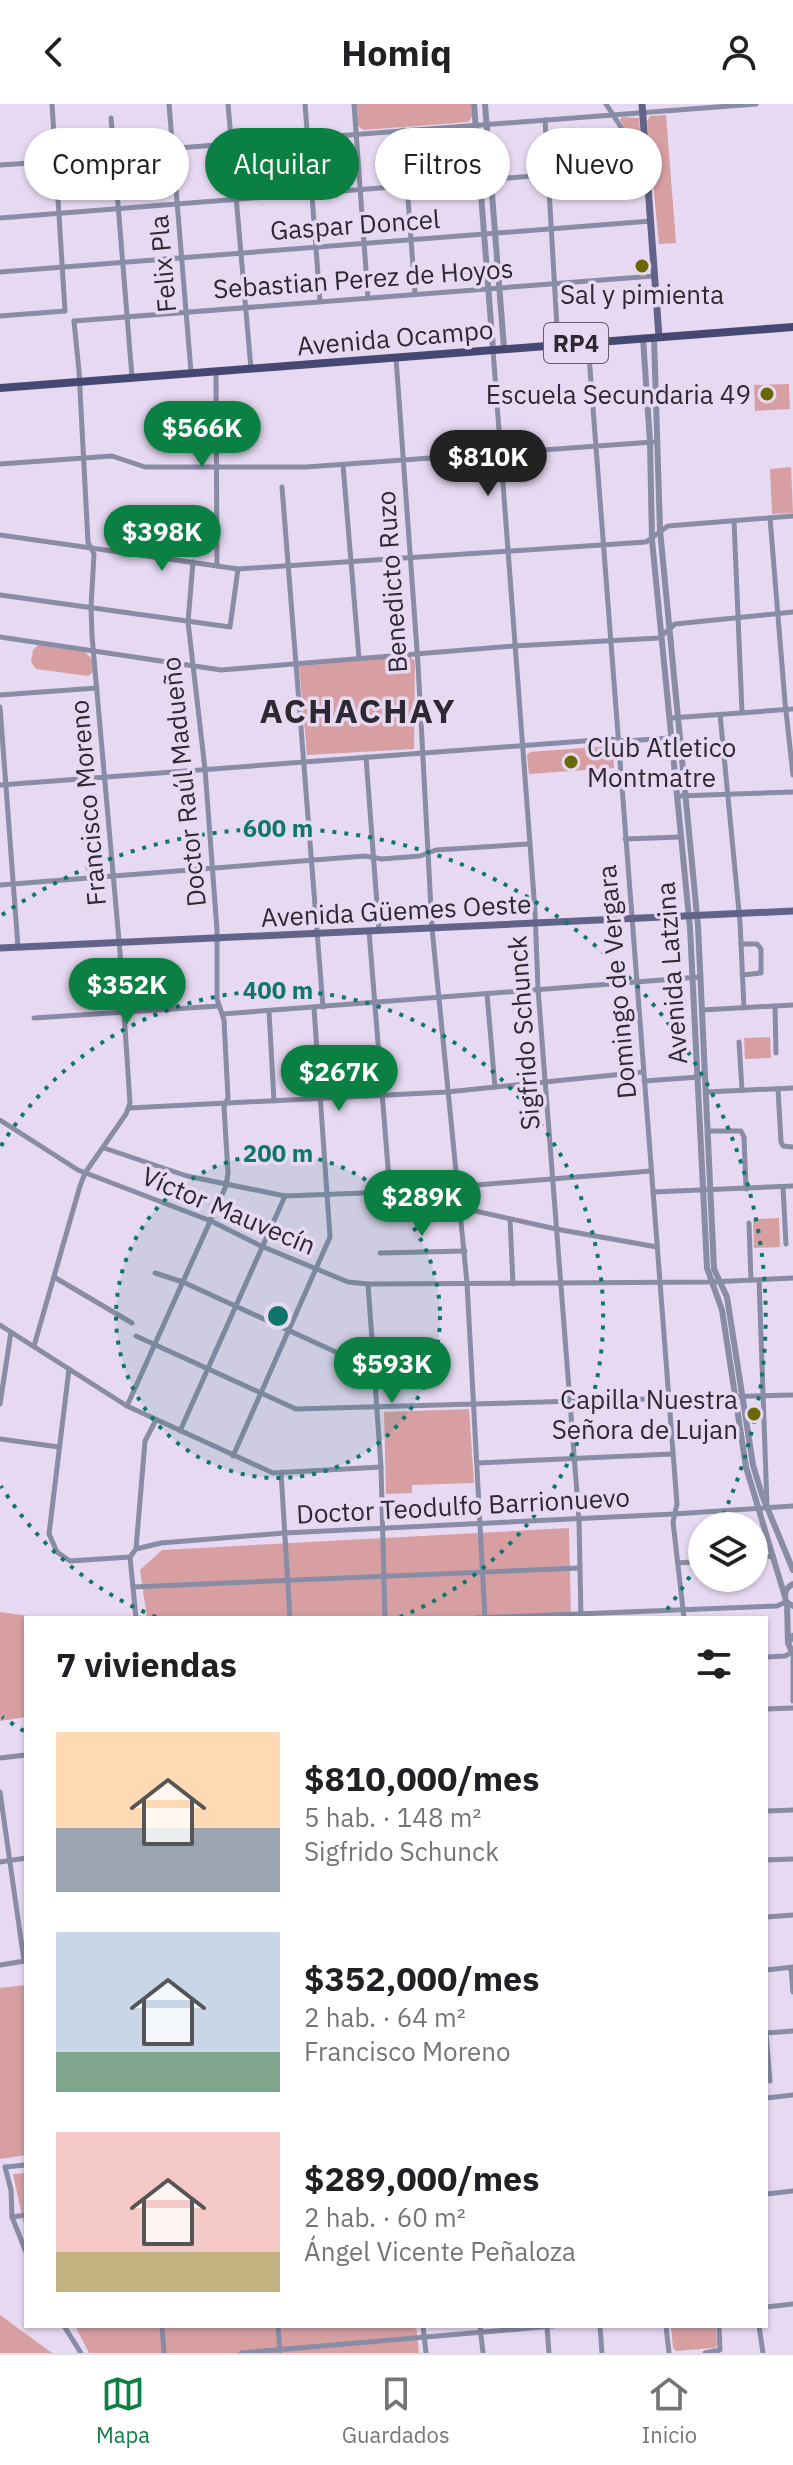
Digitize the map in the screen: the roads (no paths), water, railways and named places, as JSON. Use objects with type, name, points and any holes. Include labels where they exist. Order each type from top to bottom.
[{"type":"main road","points":[[643,108],[644,128]]},
{"type":"main road","points":[[649,200],[657,337]]},
{"type":"main road","name":"Avenida Ocampo","points":[[0,388],[793,327]]},
{"type":"main road","name":"Avenida Güemes Oeste","points":[[0,948],[793,911]]},
{"type":"street","points":[[52,104],[53,128]]},
{"type":"street","name":"Felix Pla","points":[[169,104],[171,128]]},
{"type":"street","points":[[228,104],[230,128]]},
{"type":"street","points":[[305,104],[306,128]]},
{"type":"street","points":[[354,104],[356,128]]},
{"type":"street","points":[[474,104],[476,128]]},
{"type":"street","points":[[485,104],[487,128]]},
{"type":"street","points":[[606,104],[622,128]]},
{"type":"street","points":[[432,128],[613,115],[643,108],[756,104]]},
{"type":"street","points":[[111,118],[112,128]]},
{"type":"street","points":[[545,120],[545,128]]},
{"type":"street","points":[[0,165],[24,163]]},
{"type":"street","points":[[368,298],[359,189],[375,188]]},
{"type":"street","points":[[57,200],[65,311],[68,318],[74,321]]},
{"type":"street","points":[[116,200],[132,378]]},
{"type":"street","name":"Felix Pla","points":[[177,200],[191,373]]},
{"type":"street","points":[[0,218],[222,200]]},
{"type":"street","points":[[237,200],[251,369]]},
{"type":"street","points":[[312,200],[320,301]]},
{"type":"street","points":[[408,200],[415,294]]},
{"type":"street","points":[[482,200],[493,349]]},
{"type":"street","points":[[493,200],[504,348]]},
{"type":"street","points":[[549,200],[558,345]]},
{"type":"street","name":"Gaspar Doncel","points":[[0,272],[651,221]]},
{"type":"street","name":"Sebastian Perez de Hoyos","points":[[74,321],[655,275]]},
{"type":"street","points":[[0,316],[65,311]]},
{"type":"street","name":"Francisco Moreno","points":[[74,321],[88,542],[94,554],[91,607],[93,651],[114,875],[129,1108]]},
{"type":"street","name":"Avenida Latzina","points":[[657,337],[660,530],[679,717],[692,916],[692,978],[706,1092],[707,1268],[722,1310],[738,1398]]},
{"type":"street","name":"Avenida Latzina","points":[[643,338],[652,540],[672,738],[682,796],[681,837],[700,977],[707,1191],[714,1269],[727,1297],[742,1450],[763,1508],[793,1570]]},
{"type":"street","name":"Domingo de Vergara","points":[[588,342],[677,1504],[673,1522],[684,1616]]},
{"type":"street","name":"Sigfrido Schunck","points":[[493,349],[538,989],[571,1402],[579,1519],[581,1616]]},
{"type":"street","name":"Benedicto Ruzo","points":[[396,357],[432,928],[465,1251],[485,1616]]},
{"type":"street","points":[[216,371],[217,566]]},
{"type":"street","points":[[0,464],[118,456],[145,467],[343,465],[658,441]]},
{"type":"street","points":[[343,465],[359,658]]},
{"type":"street","points":[[282,487],[323,1007]]},
{"type":"street","points":[[0,535],[238,569],[652,540],[668,526],[793,516]]},
{"type":"street","points":[[770,518],[785,702],[790,709],[793,775]]},
{"type":"street","points":[[734,521],[742,712]]},
{"type":"street","name":"Doctor Raúl Madueño","points":[[127,1406],[211,1221],[226,1186],[228,1173],[224,1107],[228,1098],[223,1014],[219,1006],[213,867],[198,694],[191,665],[188,622],[193,562]]},
{"type":"street","points":[[0,595],[230,627],[238,569]]},
{"type":"street","points":[[0,637],[230,670],[416,653],[659,638],[675,624],[793,612]]},
{"type":"street","points":[[0,695],[97,688]]},
{"type":"street","points":[[0,707],[18,947]]},
{"type":"street","points":[[671,718],[790,709]]},
{"type":"street","points":[[720,714],[744,1008]]},
{"type":"street","points":[[0,785],[421,753],[672,738]]},
{"type":"street","points":[[366,757],[379,931]]},
{"type":"street","points":[[682,796],[793,792]]},
{"type":"street","points":[[625,839],[681,837]]},
{"type":"street","points":[[0,885],[365,856],[394,858],[436,850],[529,844]]},
{"type":"street","points":[[369,931],[390,1192]]},
{"type":"street","points":[[741,944],[757,944],[761,949],[761,973],[742,975]]},
{"type":"street","points":[[223,1014],[700,977]]},
{"type":"street","points":[[487,994],[495,1087]]},
{"type":"street","points":[[702,1010],[793,1005]]},
{"type":"street","points":[[34,1018],[219,1006]]},
{"type":"street","points":[[775,1006],[776,1053]]},
{"type":"street","points":[[233,1456],[330,1237],[314,1008]]},
{"type":"street","points":[[269,1011],[274,1101]]},
{"type":"street","points":[[739,1042],[742,1090]]},
{"type":"street","points":[[34,1346],[85,1173],[129,1108],[447,1092],[643,1072]]},
{"type":"street","points":[[644,1081],[702,1076]]},
{"type":"street","points":[[706,1092],[793,1088]]},
{"type":"street","points":[[778,1089],[781,1142],[783,1146],[793,1147]]},
{"type":"street","name":"Víctor Mauvecín","points":[[0,1120],[85,1173],[211,1221],[261,1246],[348,1282],[560,1284],[793,1278]]},
{"type":"street","points":[[708,1131],[741,1131],[744,1137],[746,1189]]},
{"type":"street","points":[[104,1148],[187,1176],[285,1196],[390,1192],[651,1171]]},
{"type":"street","points":[[653,1192],[793,1186]]},
{"type":"street","points":[[783,1187],[786,1244]]},
{"type":"street","points":[[390,1192],[556,1229],[657,1247]]},
{"type":"street","points":[[180,1431],[285,1196]]},
{"type":"street","points":[[510,1219],[513,1284]]},
{"type":"street","points":[[749,1223],[751,1280]]},
{"type":"street","points":[[380,1253],[465,1251]]},
{"type":"street","points":[[155,1273],[183,1282],[375,1370]]},
{"type":"street","points":[[54,1277],[132,1323]]},
{"type":"street","points":[[759,1280],[763,1508]]},
{"type":"street","points":[[368,1284],[378,1408],[385,1616]]},
{"type":"street","points":[[0,1325],[127,1406],[273,1473],[381,1467]]},
{"type":"street","points":[[0,1404],[11,1332]]},
{"type":"street","points":[[136,1336],[296,1409],[793,1395]]},
{"type":"street","points":[[69,1369],[49,1534],[57,1552],[70,1561],[130,1557]]},
{"type":"street","points":[[136,1616],[130,1557],[136,1549],[145,1441],[156,1420]]},
{"type":"street","points":[[0,1439],[59,1447]]},
{"type":"street","points":[[478,1463],[672,1454]]},
{"type":"street","points":[[281,1472],[290,1616]]},
{"type":"street","name":"Doctor Teodulfo Barrionuevo","points":[[136,1549],[161,1543],[284,1533],[793,1506]]},
{"type":"street","name":"Avenida Latzina","points":[[763,1508],[773,1556],[788,1602],[788,1643],[792,1655]]},
{"type":"street","points":[[768,1557],[773,1556]]},
{"type":"street","points":[[678,1563],[688,1562]]},
{"type":"street","points":[[133,1587],[579,1568]]},
{"type":"street","points":[[581,1616],[777,1606],[788,1602],[786,1589],[793,1584]]},
{"type":"street","points":[[788,1643],[793,1636]]},
{"type":"street","points":[[768,1657],[792,1655],[793,1701]]},
{"type":"street","points":[[768,1709],[793,1708]]},
{"type":"street","points":[[0,1758],[24,1755]]},
{"type":"street","points":[[0,1792],[24,1954]]},
{"type":"street","points":[[768,1811],[793,1810]]},
{"type":"street","points":[[0,1862],[24,1858]]},
{"type":"street","points":[[768,1860],[793,1859]]},
{"type":"street","points":[[768,1917],[793,1915]]},
{"type":"street","points":[[0,1965],[24,1961]]},
{"type":"street","points":[[768,1970],[792,1968],[793,1992]]},
{"type":"street","points":[[768,2033],[793,2031]]},
{"type":"street","points":[[768,2057],[770,2081]]},
{"type":"street","points":[[768,2098],[793,2095],[793,2103]]},
{"type":"street","points":[[24,2165],[5,2167],[11,2190],[12,2217],[24,2247]]},
{"type":"street","points":[[768,2194],[793,2191]]},
{"type":"street","points":[[12,2217],[24,2215]]},
{"type":"street","points":[[768,2307],[793,2304]]},
{"type":"street","points":[[65,2328],[81,2353]]},
{"type":"street","points":[[162,2328],[164,2353]]},
{"type":"street","points":[[278,2328],[280,2351]]},
{"type":"street","points":[[423,2328],[426,2353]]},
{"type":"street","points":[[241,2353],[424,2338],[503,2328]]},
{"type":"street","points":[[549,2328],[549,2353]]},
{"type":"street","points":[[600,2328],[602,2353]]},
{"type":"street","points":[[666,2328],[669,2353]]},
{"type":"street","points":[[705,2353],[720,2350],[719,2328]]},
{"type":"street","points":[[759,2328],[763,2353]]},
{"type":"street","points":[[480,2329],[483,2353]]},
{"type":"place","name":"Sal y pimienta","points":[[642,266]]},
{"type":"place","name":"Escuela Secundaria 49","points":[[767,394]]},
{"type":"place","name":"Club Atletico Montmatre","points":[[571,762]]},
{"type":"place","name":"Capilla Nuestra Señora de Lujan","points":[[754,1414]]},
{"type":"district","name":"ACHACHAY","points":[[358,710]]}]
